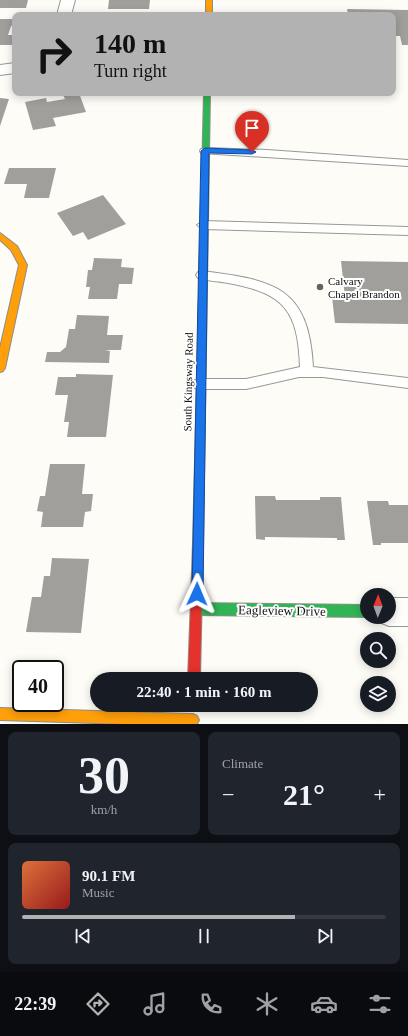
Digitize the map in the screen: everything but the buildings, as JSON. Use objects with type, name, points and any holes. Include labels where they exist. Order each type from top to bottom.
[{"type":"street","points":[[65,12],[68,0]]},
{"type":"street","points":[[209,12],[210,0]]},
{"type":"street","points":[[0,70],[12,68]]},
{"type":"street","name":"South Kingsway Road","points":[[194,672],[197,609],[206,96]]},
{"type":"street","points":[[0,236],[12,244],[20,254],[23,265],[0,368]]},
{"type":"street","name":"Eagleview Drive","points":[[197,609],[360,611]]},
{"type":"street","points":[[396,612],[408,612]]},
{"type":"street","points":[[0,714],[193,719]]},
{"type":"lane","points":[[205,151],[266,153],[408,163]]},
{"type":"lane","points":[[203,225],[408,231]]},
{"type":"lane","points":[[202,275],[256,284],[274,291],[287,301],[296,313],[303,327],[307,341],[307,372]]},
{"type":"lane","points":[[200,384],[246,384],[307,372],[344,374],[408,383]]},
{"type":"traffic: fast","points":[[198,543],[207,96]]},
{"type":"traffic: fast","points":[[197,609],[360,611]]},
{"type":"traffic: slow","points":[[209,0],[209,12]]},
{"type":"traffic: slow","points":[[0,236],[14,248],[23,265],[0,368]]},
{"type":"traffic: slow","points":[[0,714],[193,720]]},
{"type":"traffic: jam","points":[[194,672],[198,543]]},
{"type":"place","name":"Calvary Chapel Brandon","points":[[320,287]]},
{"type":"route","points":[[197,594],[205,151],[252,152]]}]
